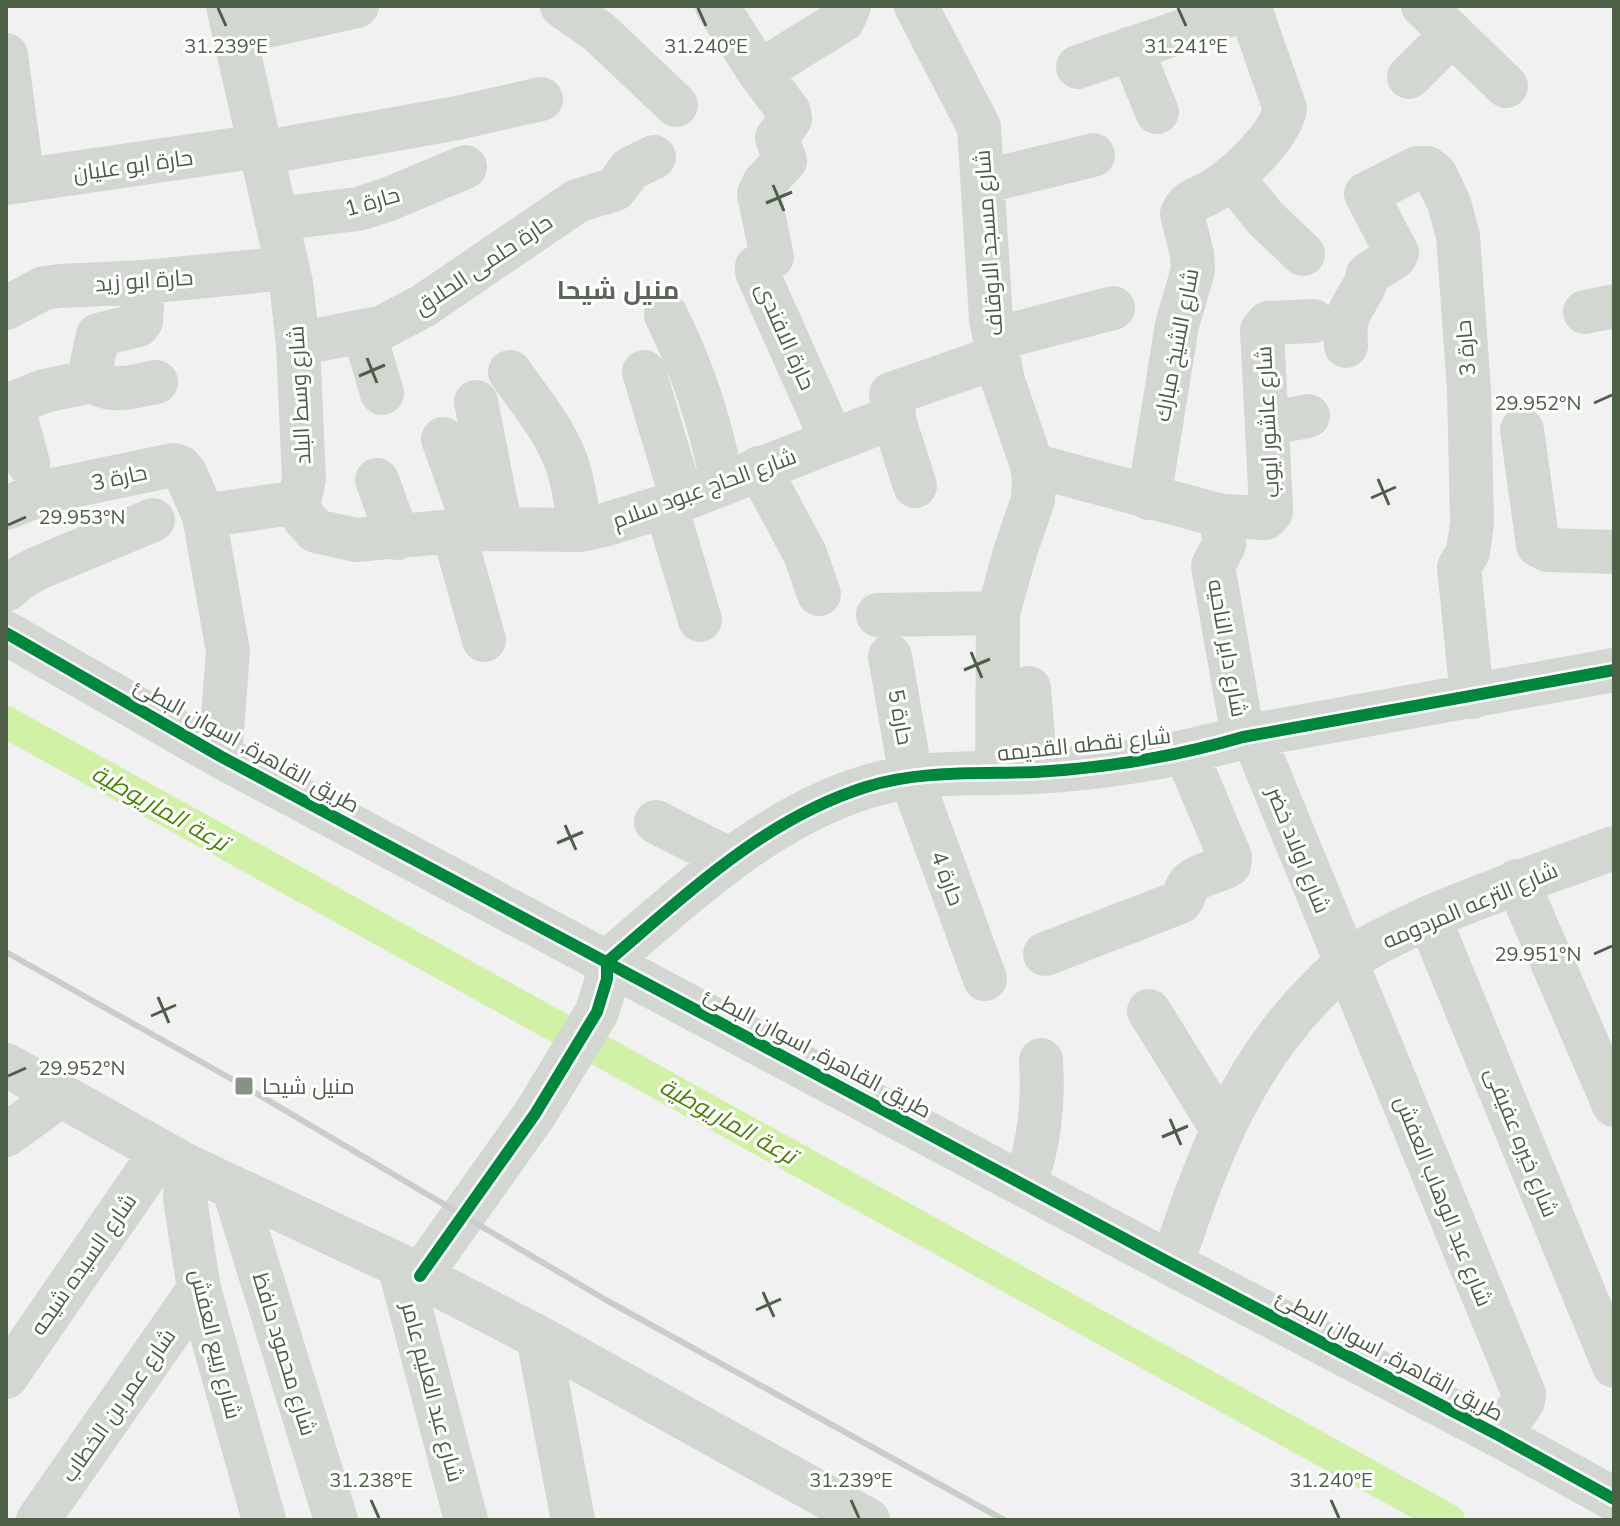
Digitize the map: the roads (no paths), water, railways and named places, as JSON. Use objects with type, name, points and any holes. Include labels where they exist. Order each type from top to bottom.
[{"type":"street","points":[[231,20],[357,6]]},
{"type":"street","points":[[717,6],[759,72],[843,20],[849,6]]},
{"type":"street","name":"شارع مسجد الاوقاف","points":[[916,6],[975,114],[979,127],[989,296],[996,348],[1011,407],[1032,465],[1033,500],[998,613],[1016,772]]},
{"type":"street","points":[[1078,67],[1250,7]]},
{"type":"street","name":"شارع الشيخ مبارك","points":[[1149,498],[1177,325],[1193,270],[1182,214],[1187,204],[1232,177],[1259,152],[1284,115],[1286,56],[1250,7]]},
{"type":"street","points":[[573,9],[676,105]]},
{"type":"street","name":"شارع وسط البلد","points":[[231,20],[287,268],[298,344],[304,479],[296,500]]},
{"type":"street","points":[[1409,77],[1437,20],[1506,86]]},
{"type":"street","points":[[1131,48],[1157,112]]},
{"type":"street","points":[[6,55],[15,182]]},
{"type":"street","name":"حارة الافندى","points":[[759,72],[789,112],[790,119],[777,138],[785,161],[764,183],[759,194],[772,257],[757,267],[757,272],[832,440]]},
{"type":"street","name":"حارة ابو عليان","points":[[15,182],[260,150],[457,118],[541,99]]},
{"type":"street","points":[[983,182],[1058,180],[1093,155]]},
{"type":"street","name":"حارة حلمى الحلاق","points":[[298,344],[383,327],[423,306],[577,201],[615,189],[630,169],[654,157]]},
{"type":"street","name":"حارة 1","points":[[276,219],[358,209],[465,167]]},
{"type":"street","name":"حارة 3","points":[[1330,334],[1346,324],[1352,307],[1366,286],[1368,274],[1397,253],[1366,194],[1417,168],[1427,168],[1435,174],[1449,203],[1458,236],[1469,390],[1472,523],[1468,552],[1459,567],[1472,697]]},
{"type":"street","points":[[1232,177],[1265,218],[1303,254]]},
{"type":"street","name":"حارة ابو زيد","points":[[6,308],[44,288],[287,268]]},
{"type":"street","points":[[26,464],[12,404],[44,391],[84,384],[91,377],[98,335],[138,325],[141,321],[144,282]]},
{"type":"street","points":[[915,486],[893,417],[891,394],[996,348],[1113,308]]},
{"type":"street","points":[[666,315],[682,347],[707,414],[741,476],[805,554],[819,594]]},
{"type":"street","name":"شارع عاشور ايوب","points":[[1032,465],[1222,516],[1265,518],[1271,512],[1288,420],[1262,330],[1268,323],[1330,334]]},
{"type":"street","points":[[364,332],[382,393]]},
{"type":"street","points":[[510,372],[563,452],[571,474],[580,530]]},
{"type":"street","points":[[644,372],[700,620]]},
{"type":"street","points":[[91,377],[100,386],[112,389],[156,382]]},
{"type":"street","points":[[476,402],[476,529],[484,640]]},
{"type":"street","name":"شارع الحاج عبود سلام","points":[[296,500],[304,518],[316,531],[356,540],[476,529],[580,530],[674,502],[893,417]]},
{"type":"street","points":[[1522,430],[1538,545],[1548,550],[1614,552]]},
{"type":"street","points":[[443,439],[476,529]]},
{"type":"street","name":"حارة 3","points":[[6,508],[48,491],[173,465],[185,473],[204,516]]},
{"type":"street","points":[[377,480],[398,538]]},
{"type":"street","points":[[220,756],[228,651],[204,516],[284,505],[296,500]]},
{"type":"street","name":"شارع داير الناحيه","points":[[1222,516],[1224,545],[1213,566],[1248,737]]},
{"type":"street","points":[[6,590],[38,568],[153,520]]},
{"type":"street","points":[[878,615],[998,613]]},
{"type":"street","name":"طريق القاهرة, اسوان البطئ","points":[[6,633],[220,756],[1614,1499]]},
{"type":"street","name":"حارة 5","points":[[890,656],[911,777]]},
{"type":"street","name":"شارع نقطه القديمه","points":[[607,962],[729,859],[803,811],[869,785],[911,777],[1140,762],[1248,737],[1614,670]]},
{"type":"street","points":[[1016,772],[1029,688]]},
{"type":"street","name":"شارع اولاد خضر","points":[[1248,737],[1346,963]]},
{"type":"street","points":[[1045,954],[1180,902],[1192,881],[1229,865],[1230,857],[1186,753]]},
{"type":"street","name":"حارة 4","points":[[911,777],[985,979]]},
{"type":"street","points":[[656,822],[729,859]]},
{"type":"street","name":"شارع الترعه المردومه","points":[[1172,1264],[1194,1195],[1222,1129],[1254,1067],[1288,1023],[1346,963],[1390,936],[1429,918],[1517,881],[1614,848]]},
{"type":"street","points":[[1517,881],[1614,1105]]},
{"type":"street","name":"شارع خيره عفيفى","points":[[1429,918],[1614,1366]]},
{"type":"street","points":[[410,1270],[535,1114],[597,1012],[607,979],[607,962]]},
{"type":"street","name":"شارع عبد الوهاب العفش","points":[[1346,963],[1524,1394],[1523,1401],[1500,1436]]},
{"type":"street","points":[[1149,1011],[1222,1129]]},
{"type":"street","points":[[1025,1185],[1041,1124],[1041,1060]]},
{"type":"street","points":[[6,1135],[27,1084],[234,1189],[410,1270],[538,1337],[868,1520]]},
{"type":"street","name":"شارع ربيع العفش","points":[[174,1159],[185,1199],[199,1289],[264,1520]]},
{"type":"street","name":"شارع السيده شيحه","points":[[9,1366],[174,1159]]},
{"type":"street","name":"شارع محمود حافظ","points":[[234,1189],[336,1520]]},
{"type":"street","name":"شارع عبد العليم عامر","points":[[410,1270],[466,1520]]},
{"type":"street","name":"شارع عمر بن الخطاب","points":[[38,1520],[199,1289]]},
{"type":"street","points":[[538,1337],[573,1520]]},
{"type":"waterway","name":"ترعة الماريوطية","points":[[6,722],[1449,1520]]},
{"type":"railway","points":[[6,952],[244,1086],[606,1300],[1004,1520]]},
{"type":"place","name":"منيل شيحا","points":[[244,1086]]},
{"type":"district","name":"منيل شيحا","points":[[618,290]]}]
